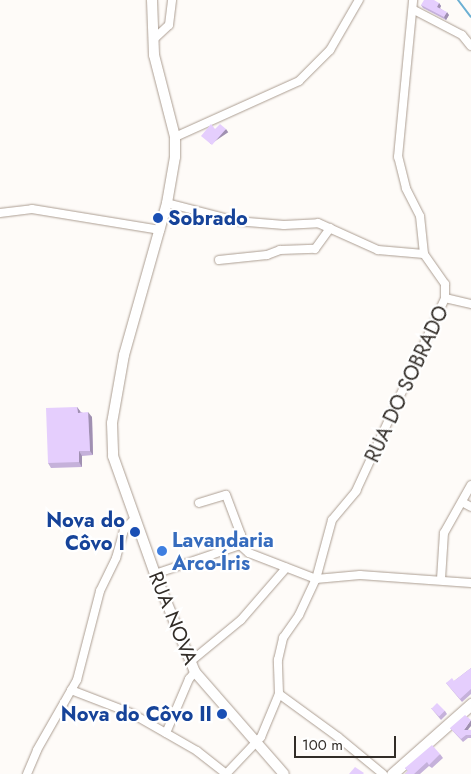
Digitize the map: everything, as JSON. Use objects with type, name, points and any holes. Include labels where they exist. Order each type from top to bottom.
[{"type":"main road","points":[[392,774],[471,704]]},
{"type":"street","points":[[152,0],[155,38],[154,55],[175,137],[299,81],[330,50],[360,0]]},
{"type":"street","points":[[155,38],[169,25],[172,0]]},
{"type":"street","points":[[413,0],[414,10],[398,127],[398,157],[406,188],[420,216],[424,254],[445,284],[445,298]]},
{"type":"street","points":[[414,10],[462,35],[471,46]]},
{"type":"street","name":"RUA NOVA","points":[[175,137],[167,203],[124,355],[112,424],[113,456],[155,574],[195,672],[284,774]]},
{"type":"street","points":[[167,203],[236,221],[284,225],[304,222],[330,228],[378,250],[424,254]]},
{"type":"street","points":[[0,213],[32,209],[160,230]]},
{"type":"street","points":[[219,260],[267,255],[280,250],[315,249],[330,228]]},
{"type":"street","name":"RUA DO SOBRADO","points":[[279,694],[279,648],[316,579],[329,526],[356,491],[445,298],[471,304]]},
{"type":"street","points":[[441,579],[444,533],[471,485]]},
{"type":"street","points":[[199,503],[226,495],[241,535],[240,545]]},
{"type":"street","points":[[462,502],[471,507]]},
{"type":"street","points":[[27,774],[37,750],[71,690],[86,654],[100,591],[116,558],[124,530],[135,518]]},
{"type":"street","points":[[240,545],[249,553],[316,579],[360,575],[441,579],[471,583]]},
{"type":"street","points":[[155,574],[240,545]]},
{"type":"street","points":[[190,662],[241,620],[286,568]]},
{"type":"street","points":[[166,733],[189,679],[195,672]]},
{"type":"street","points":[[71,690],[131,713],[166,733],[226,774],[256,743],[279,694],[338,737],[383,774]]},
{"type":"building","points":[[424,0],[434,0],[439,3],[437,7],[447,12],[444,17],[421,5]]},
{"type":"building","points":[[211,124],[215,129],[220,124],[226,129],[212,145],[201,136]]},
{"type":"building","points":[[77,407],[78,413],[88,412],[90,451],[79,451],[79,462],[48,463],[46,408]]},
{"type":"building","points":[[471,668],[471,689],[460,699],[446,683],[452,678],[454,681]]},
{"type":"building","points":[[437,703],[445,711],[439,716],[431,709]]},
{"type":"building","points":[[465,715],[471,720],[464,730],[471,730],[471,735],[466,735],[461,739],[450,728]]},
{"type":"building","points":[[432,745],[440,754],[429,765],[427,762],[414,774],[405,774],[408,771],[405,768]]},
{"type":"building","points":[[355,767],[364,773],[349,774]]},
{"type":"waterway","points":[[458,0],[471,17]]},
{"type":"place","name":"Sobrado","points":[[158,218]]},
{"type":"place","name":"Nova do Côvo I","points":[[135,532]]},
{"type":"place","name":"Lavandaria Arco-Íris","points":[[162,551]]},
{"type":"place","name":"Nova do Côvo II","points":[[222,714]]}]
